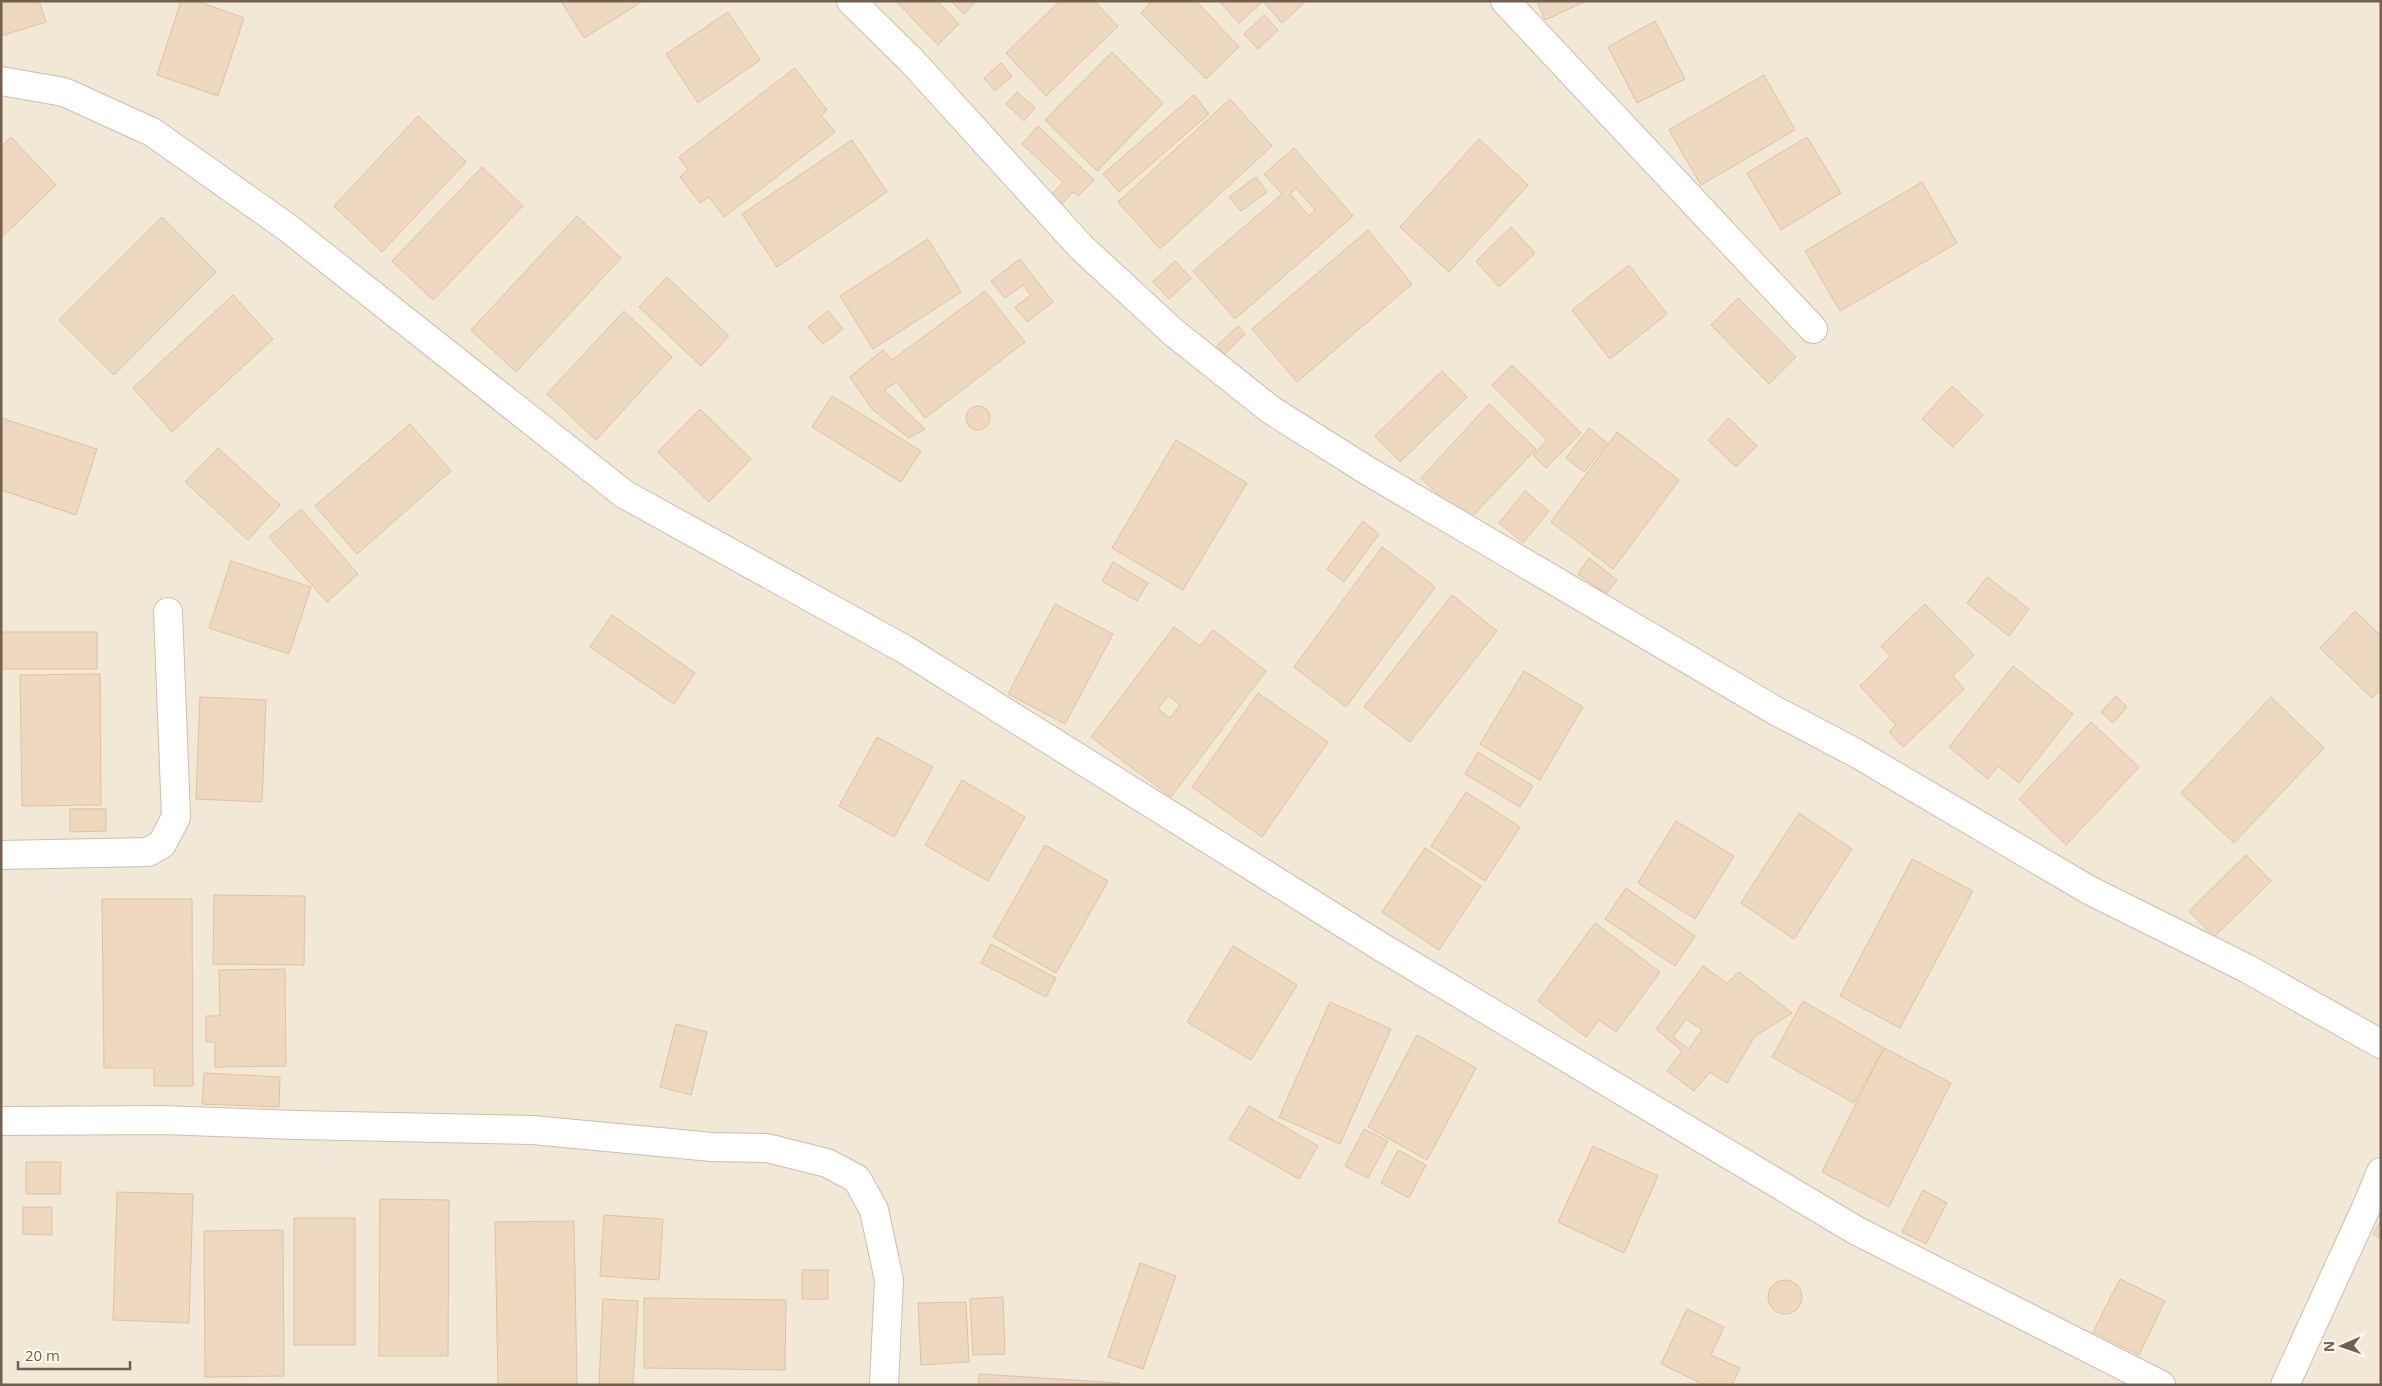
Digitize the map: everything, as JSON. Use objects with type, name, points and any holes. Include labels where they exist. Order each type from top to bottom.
[{"type":"street","points":[[851,1],[912,61],[1081,247],[1173,332],[1270,410],[1368,472],[1776,711],[1856,753],[2089,890],[2246,968],[2381,1044]]},
{"type":"street","points":[[1505,1],[1813,329]]},
{"type":"street","points":[[1,81],[64,92],[152,132],[288,228],[624,494],[904,649],[1378,945],[1858,1231],[2161,1385]]},
{"type":"street","points":[[1,855],[148,852],[162,844],[176,817],[168,612]]},
{"type":"street","points":[[1,1122],[162,1120],[533,1130],[712,1147],[767,1148],[827,1164],[857,1179],[874,1210],[890,1280],[884,1385]]},
{"type":"street","points":[[2285,1385],[2381,1172]]},
{"type":"shaded area","points":[[1,1],[2381,1],[2381,1385],[1,1385]]},
{"type":"building","points":[[1,1],[39,1],[46,22],[1,36]]},
{"type":"building","points":[[181,1],[197,1],[244,18],[218,96],[157,75]]},
{"type":"building","points":[[561,1],[643,1],[584,38]]},
{"type":"building","points":[[896,1],[937,1],[959,24],[938,45]]},
{"type":"building","points":[[951,1],[976,1],[964,14]]},
{"type":"building","points":[[1060,1],[1094,1],[1118,26],[1046,96],[1006,53]]},
{"type":"building","points":[[1152,1],[1196,1],[1239,47],[1206,79],[1141,13]]},
{"type":"building","points":[[1219,1],[1263,1],[1239,23]]},
{"type":"building","points":[[1263,1],[1306,1],[1282,23]]},
{"type":"building","points":[[1537,1],[1586,1],[1545,20]]},
{"type":"building","points":[[728,12],[760,60],[698,103],[666,54]]},
{"type":"building","points":[[1264,15],[1278,30],[1258,49],[1244,34]]},
{"type":"building","points":[[1655,21],[1685,79],[1637,103],[1608,47]]},
{"type":"building","points":[[1112,52],[1163,103],[1097,171],[1045,120]]},
{"type":"building","points":[[1001,63],[1012,76],[995,91],[984,78]]},
{"type":"building","points":[[795,68],[827,110],[821,115],[835,132],[724,217],[709,197],[700,203],[680,177],[688,170],[679,157]]},
{"type":"building","points":[[1764,75],[1795,130],[1701,185],[1669,130]]},
{"type":"building","points":[[1017,92],[1035,108],[1024,121],[1006,104]]},
{"type":"building","points":[[1194,95],[1209,114],[1119,192],[1103,174]]},
{"type":"building","points":[[1230,99],[1272,146],[1160,249],[1118,202]]},
{"type":"building","points":[[418,116],[466,162],[382,252],[334,206]]},
{"type":"building","points":[[1038,126],[1094,180],[1078,196],[1073,192],[1062,204],[1052,194],[1063,182],[1022,144]]},
{"type":"building","points":[[11,137],[56,185],[1,238],[1,147]]},
{"type":"building","points":[[1807,137],[1841,193],[1781,230],[1747,173]]},
{"type":"building","points":[[1479,139],[1528,185],[1449,272],[1400,227]]},
{"type":"building","points":[[852,140],[887,192],[777,267],[742,214]]},
{"type":"building","points":[[1294,148],[1353,216],[1235,319],[1193,271],[1282,194],[1264,174]],"holes":[[[1296,188],[1315,210],[1309,216],[1290,194]]]},
{"type":"building","points":[[482,167],[523,206],[433,300],[392,261]]},
{"type":"building","points":[[1256,177],[1267,192],[1241,211],[1229,197]]},
{"type":"building","points":[[1922,182],[1957,243],[1840,311],[1805,251]]},
{"type":"building","points":[[577,216],[621,258],[516,372],[471,330]]},
{"type":"building","points":[[162,217],[216,272],[114,375],[59,320]]},
{"type":"building","points":[[1511,227],[1535,253],[1499,287],[1476,261]]},
{"type":"building","points":[[1368,230],[1412,284],[1297,382],[1252,329]]},
{"type":"building","points":[[928,239],[961,292],[873,349],[840,296]]},
{"type":"building","points":[[1020,259],[1053,302],[1027,322],[1015,307],[1031,295],[1023,285],[1005,298],[991,281]]},
{"type":"building","points":[[1175,261],[1191,278],[1169,299],[1153,282]]},
{"type":"building","points":[[1629,265],[1667,314],[1610,359],[1572,310]]},
{"type":"building","points":[[667,277],[729,336],[701,366],[639,307]]},
{"type":"building","points":[[985,291],[1025,342],[925,418],[897,382],[884,390],[925,429],[909,438],[872,409],[850,377],[883,350],[892,360]]},
{"type":"building","points":[[233,295],[273,339],[172,432],[133,388]]},
{"type":"building","points":[[1738,298],[1796,357],[1769,384],[1711,325]]},
{"type":"building","points":[[624,311],[672,357],[596,440],[547,394]]},
{"type":"building","points":[[828,311],[843,329],[823,344],[808,327]]},
{"type":"building","points":[[1238,326],[1245,334],[1225,354],[1217,346]]},
{"type":"building","points":[[1512,365],[1581,433],[1546,468],[1533,455],[1547,440],[1492,385]]},
{"type":"building","points":[[1442,371],[1467,397],[1400,462],[1375,436]]},
{"type":"building","points":[[1952,386],[1983,415],[1953,447],[1922,419]]},
{"type":"building","points":[[832,396],[921,451],[901,482],[812,427]]},
{"type":"building","points":[[1489,404],[1536,449],[1467,522],[1421,478]]},
{"type":"building","points":[[978,406],[986,410],[990,418],[986,426],[978,430],[970,426],[966,418],[970,410]]},
{"type":"building","points":[[700,409],[751,459],[709,502],[658,452]]},
{"type":"building","points":[[1,418],[97,449],[76,515],[1,490]]},
{"type":"building","points":[[1729,418],[1757,446],[1736,467],[1708,440]]},
{"type":"building","points":[[410,424],[451,471],[357,554],[315,506]]},
{"type":"building","points":[[1589,428],[1607,443],[1584,472],[1566,458]]},
{"type":"building","points":[[1617,432],[1679,480],[1613,569],[1551,522]]},
{"type":"building","points":[[1176,440],[1247,483],[1183,590],[1112,548]]},
{"type":"building","points":[[218,448],[280,505],[248,540],[185,482]]},
{"type":"building","points":[[1525,491],[1549,511],[1523,543],[1499,523]]},
{"type":"building","points":[[301,509],[358,574],[327,602],[269,537]]},
{"type":"building","points":[[1363,521],[1379,534],[1344,582],[1327,569]]},
{"type":"building","points":[[1382,547],[1435,587],[1346,707],[1294,667]]},
{"type":"building","points":[[1589,558],[1617,580],[1606,594],[1578,574]]},
{"type":"building","points":[[231,561],[311,587],[289,654],[209,628]]},
{"type":"building","points":[[1113,562],[1148,583],[1137,601],[1102,581]]},
{"type":"building","points":[[1987,577],[2029,609],[2009,636],[1967,603]]},
{"type":"building","points":[[1452,595],[1497,631],[1410,742],[1364,707]]},
{"type":"building","points":[[1055,604],[1113,634],[1065,724],[1008,694]]},
{"type":"building","points":[[1925,604],[1974,655],[1953,676],[1964,689],[1903,747],[1889,732],[1896,725],[1860,686],[1890,656],[1881,646]]},
{"type":"building","points":[[2355,611],[2381,636],[2381,689],[2372,698],[2320,648]]},
{"type":"building","points":[[612,615],[695,673],[674,704],[590,647]]},
{"type":"building","points":[[1174,627],[1200,646],[1213,630],[1266,671],[1171,797],[1091,737]],"holes":[[[1168,695],[1180,705],[1170,718],[1158,709]]]},
{"type":"building","points":[[1,632],[97,632],[97,669],[1,669]]},
{"type":"building","points":[[2013,666],[2073,714],[2019,783],[1998,766],[1988,779],[1949,747]]},
{"type":"building","points":[[1524,671],[1583,707],[1540,780],[1480,744]]},
{"type":"building","points":[[100,674],[101,805],[22,806],[20,675]]},
{"type":"building","points":[[1258,693],[1328,742],[1262,837],[1192,787]]},
{"type":"building","points":[[2116,696],[2127,707],[2113,723],[2101,712]]},
{"type":"building","points":[[200,697],[266,700],[262,802],[196,799]]},
{"type":"building","points":[[2271,697],[2324,748],[2234,843],[2181,793]]},
{"type":"building","points":[[2091,722],[2139,767],[2066,845],[2019,799]]},
{"type":"building","points":[[877,737],[933,767],[894,837],[839,806]]},
{"type":"building","points":[[1478,752],[1533,786],[1520,807],[1465,774]]},
{"type":"building","points":[[962,780],[1025,817],[988,881],[925,845]]},
{"type":"building","points":[[1466,792],[1520,827],[1485,881],[1431,846]]},
{"type":"building","points":[[70,809],[106,809],[106,831],[70,832]]},
{"type":"building","points":[[1799,813],[1852,849],[1794,939],[1741,903]]},
{"type":"building","points":[[1676,821],[1734,856],[1695,919],[1638,883]]},
{"type":"building","points":[[1045,845],[1108,881],[1056,973],[993,937]]},
{"type":"building","points":[[1425,848],[1481,886],[1439,950],[1382,912]]},
{"type":"building","points":[[2246,855],[2271,881],[2214,937],[2189,911]]},
{"type":"building","points":[[1912,859],[1973,891],[1900,1028],[1840,996]]},
{"type":"building","points":[[1626,888],[1695,936],[1675,966],[1605,919]]},
{"type":"building","points":[[214,895],[305,896],[304,965],[213,964]]},
{"type":"building","points":[[102,899],[192,899],[193,1086],[154,1086],[154,1068],[104,1068]]},
{"type":"building","points":[[1595,923],[1660,972],[1616,1032],[1599,1020],[1586,1037],[1538,1001]]},
{"type":"building","points":[[991,944],[1056,978],[1046,997],[981,963]]},
{"type":"building","points":[[1233,946],[1297,985],[1251,1060],[1187,1022]]},
{"type":"building","points":[[1703,966],[1727,983],[1739,972],[1792,1013],[1755,1036],[1727,1083],[1710,1072],[1694,1091],[1667,1071],[1682,1051],[1656,1029]],"holes":[[[1686,1019],[1702,1030],[1689,1049],[1673,1037]]]},
{"type":"building","points":[[285,969],[286,1066],[215,1067],[215,1042],[206,1042],[206,1016],[220,1016],[219,970]]},
{"type":"building","points":[[1803,1001],[1884,1048],[1854,1103],[1772,1057]]},
{"type":"building","points":[[1330,1002],[1391,1029],[1340,1144],[1279,1117]]},
{"type":"building","points":[[676,1024],[707,1032],[691,1095],[660,1087]]},
{"type":"building","points":[[1417,1035],[1476,1068],[1427,1160],[1368,1127]]},
{"type":"building","points":[[1884,1048],[1951,1083],[1889,1207],[1822,1172]]},
{"type":"building","points":[[204,1073],[280,1077],[279,1107],[202,1104]]},
{"type":"building","points":[[1249,1106],[1318,1146],[1299,1179],[1229,1139]]},
{"type":"building","points":[[1364,1129],[1388,1141],[1368,1178],[1345,1166]]},
{"type":"building","points":[[1593,1146],[1658,1176],[1624,1253],[1558,1222]]},
{"type":"building","points":[[1398,1150],[1426,1165],[1409,1198],[1381,1183]]},
{"type":"building","points":[[26,1162],[61,1162],[60,1194],[26,1194]]},
{"type":"building","points":[[1923,1190],[1947,1203],[1926,1244],[1902,1232]]},
{"type":"building","points":[[117,1192],[193,1194],[189,1323],[113,1320]]},
{"type":"building","points":[[380,1199],[449,1200],[448,1356],[379,1356]]},
{"type":"building","points":[[23,1207],[52,1207],[52,1235],[23,1234]]},
{"type":"building","points":[[604,1215],[663,1219],[659,1280],[600,1276]]},
{"type":"building","points":[[294,1218],[355,1218],[355,1345],[294,1345]]},
{"type":"building","points":[[574,1221],[577,1385],[498,1385],[495,1222]]},
{"type":"building","points":[[2381,1221],[2381,1239],[2373,1234]]},
{"type":"building","points":[[283,1230],[284,1376],[205,1377],[204,1231]]},
{"type":"building","points":[[1140,1263],[1176,1276],[1143,1369],[1108,1357]]},
{"type":"building","points":[[802,1270],[828,1270],[828,1299],[802,1299]]},
{"type":"building","points":[[2120,1279],[2165,1301],[2139,1355],[2093,1332]]},
{"type":"building","points":[[1785,1280],[1797,1285],[1802,1297],[1797,1309],[1785,1314],[1773,1309],[1768,1297],[1773,1285]]},
{"type":"building","points":[[1003,1297],[1005,1354],[973,1355],[970,1299]]},
{"type":"building","points":[[644,1298],[786,1300],[785,1370],[644,1368]]},
{"type":"building","points":[[603,1299],[638,1301],[633,1385],[599,1385]]},
{"type":"building","points":[[966,1302],[969,1362],[921,1365],[918,1303]]},
{"type":"building","points":[[1687,1309],[1724,1327],[1711,1355],[1740,1368],[1732,1385],[1705,1385],[1661,1364]]},
{"type":"building","points":[[979,1374],[1120,1383],[1120,1385],[979,1385]]}]
